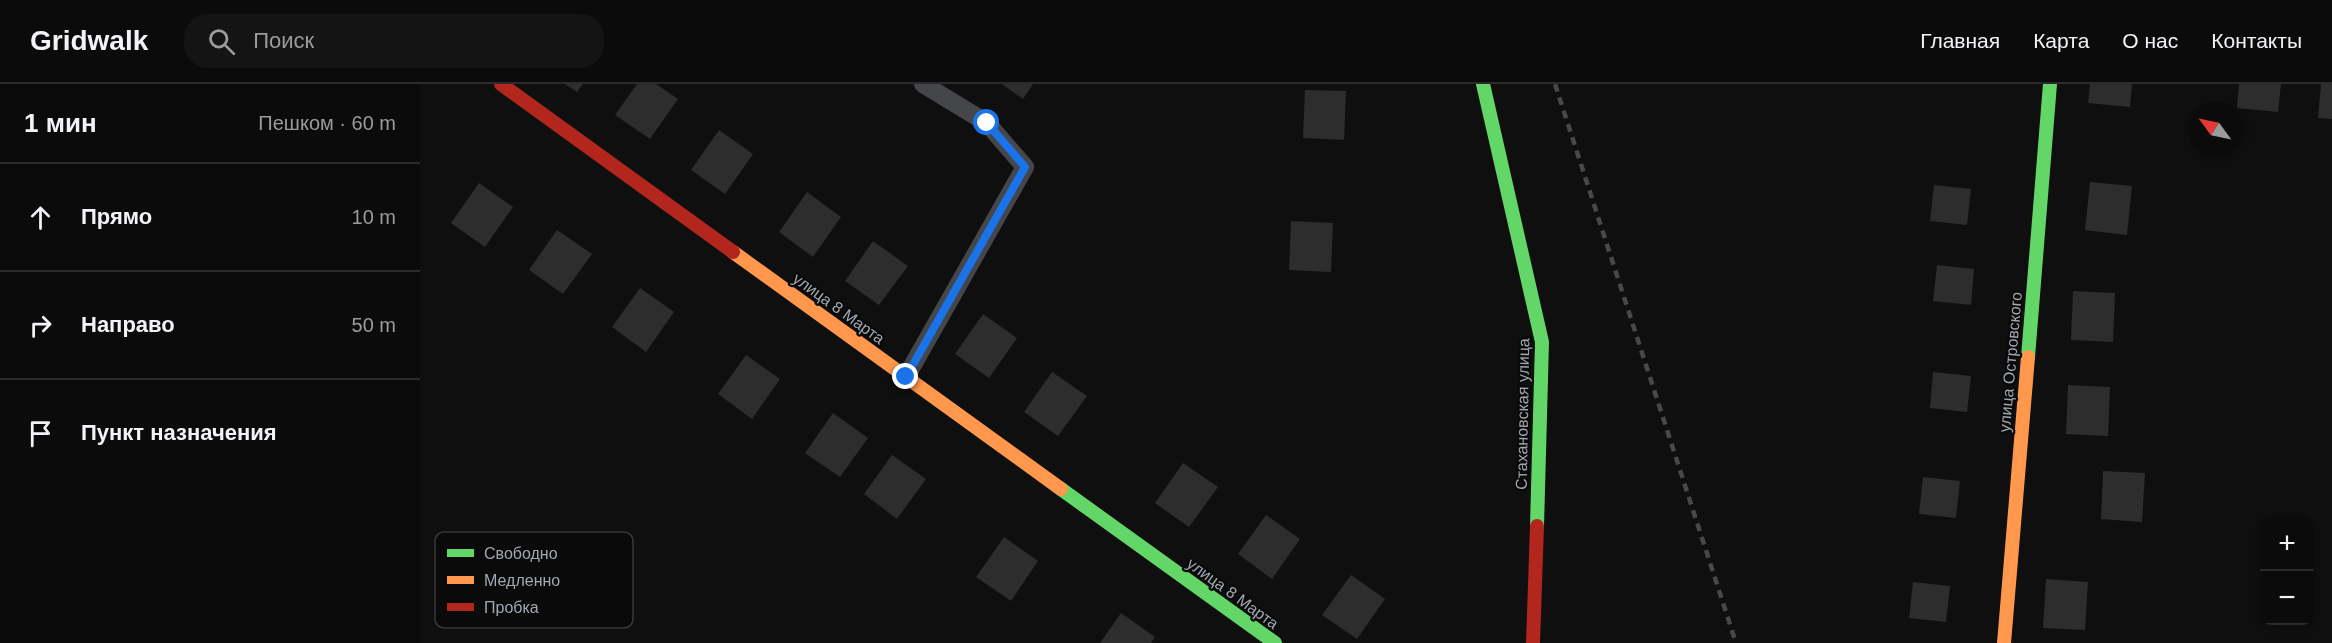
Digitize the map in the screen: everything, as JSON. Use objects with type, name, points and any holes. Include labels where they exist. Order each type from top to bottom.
[{"type":"street","name":"улица 8 Марта","points":[[501,84],[1275,643]]},
{"type":"street","name":"Стахановская улица","points":[[1483,84],[1542,342],[1533,643]]},
{"type":"street","name":"улица Островского","points":[[2004,643],[2050,84]]},
{"type":"lane","points":[[906,377],[1025,167],[987,123],[923,84]]},
{"type":"building","points":[[565,84],[583,84],[577,92]]},
{"type":"building","points":[[637,84],[656,84],[678,99],[650,139],[615,115]]},
{"type":"building","points":[[1002,84],[1033,84],[1023,99]]},
{"type":"building","points":[[2090,84],[2132,84],[2130,107],[2088,103]]},
{"type":"building","points":[[2239,84],[2281,84],[2278,112],[2242,108],[2242,102],[2238,102]]},
{"type":"building","points":[[2321,84],[2332,84],[2332,119],[2318,118]]},
{"type":"building","points":[[1305,90],[1346,91],[1344,140],[1303,138]]},
{"type":"building","points":[[719,130],[753,154],[725,194],[691,170]]},
{"type":"building","points":[[2090,182],[2132,186],[2127,235],[2085,230]]},
{"type":"building","points":[[479,183],[513,207],[485,247],[451,223]]},
{"type":"building","points":[[1934,185],[1971,189],[1967,225],[1930,221]]},
{"type":"building","points":[[807,192],[841,217],[813,257],[779,232]]},
{"type":"building","points":[[1291,221],[1333,223],[1331,272],[1289,270]]},
{"type":"building","points":[[557,230],[592,254],[563,294],[529,270]]},
{"type":"building","points":[[873,241],[908,266],[879,305],[845,281]]},
{"type":"building","points":[[1937,265],[1974,269],[1971,305],[1933,301]]},
{"type":"building","points":[[640,288],[674,312],[646,352],[612,327]]},
{"type":"building","points":[[2073,291],[2115,293],[2113,342],[2071,340]]},
{"type":"building","points":[[983,314],[1017,338],[989,378],[955,354]]},
{"type":"building","points":[[746,355],[780,379],[752,419],[718,394]]},
{"type":"building","points":[[1052,372],[1087,396],[1058,436],[1024,412]]},
{"type":"building","points":[[1933,372],[1971,376],[1967,412],[1930,408]]},
{"type":"building","points":[[2068,385],[2110,387],[2108,436],[2066,434]]},
{"type":"building","points":[[833,413],[868,438],[840,477],[805,453]]},
{"type":"building","points":[[892,455],[926,479],[897,519],[864,494]]},
{"type":"building","points":[[1183,463],[1218,487],[1189,527],[1155,503]]},
{"type":"building","points":[[2103,471],[2145,473],[2142,522],[2101,519]]},
{"type":"building","points":[[1923,477],[1960,481],[1956,518],[1919,514]]},
{"type":"building","points":[[1266,515],[1300,539],[1272,579],[1238,554]]},
{"type":"building","points":[[1004,537],[1038,561],[1011,601],[976,577]]},
{"type":"building","points":[[1351,575],[1385,599],[1357,639],[1322,615]]},
{"type":"building","points":[[2046,579],[2088,582],[2085,630],[2043,628]]},
{"type":"building","points":[[1913,582],[1950,586],[1946,622],[1909,618]]},
{"type":"building","points":[[1121,613],[1155,637],[1151,643],[1100,643]]},
{"type":"railway","points":[[1555,84],[1736,643]]},
{"type":"traffic: fast","points":[[1483,84],[1542,342],[1537,526]]},
{"type":"traffic: fast","points":[[2028,357],[2050,84]]},
{"type":"traffic: fast","points":[[1061,489],[1275,643]]},
{"type":"traffic: slow","points":[[733,252],[1061,489]]},
{"type":"traffic: slow","points":[[2004,643],[2028,357]]},
{"type":"traffic: jam","points":[[501,84],[733,252]]},
{"type":"traffic: jam","points":[[1533,643],[1537,526]]},
{"type":"route","points":[[906,377],[1025,167],[987,123]]}]
